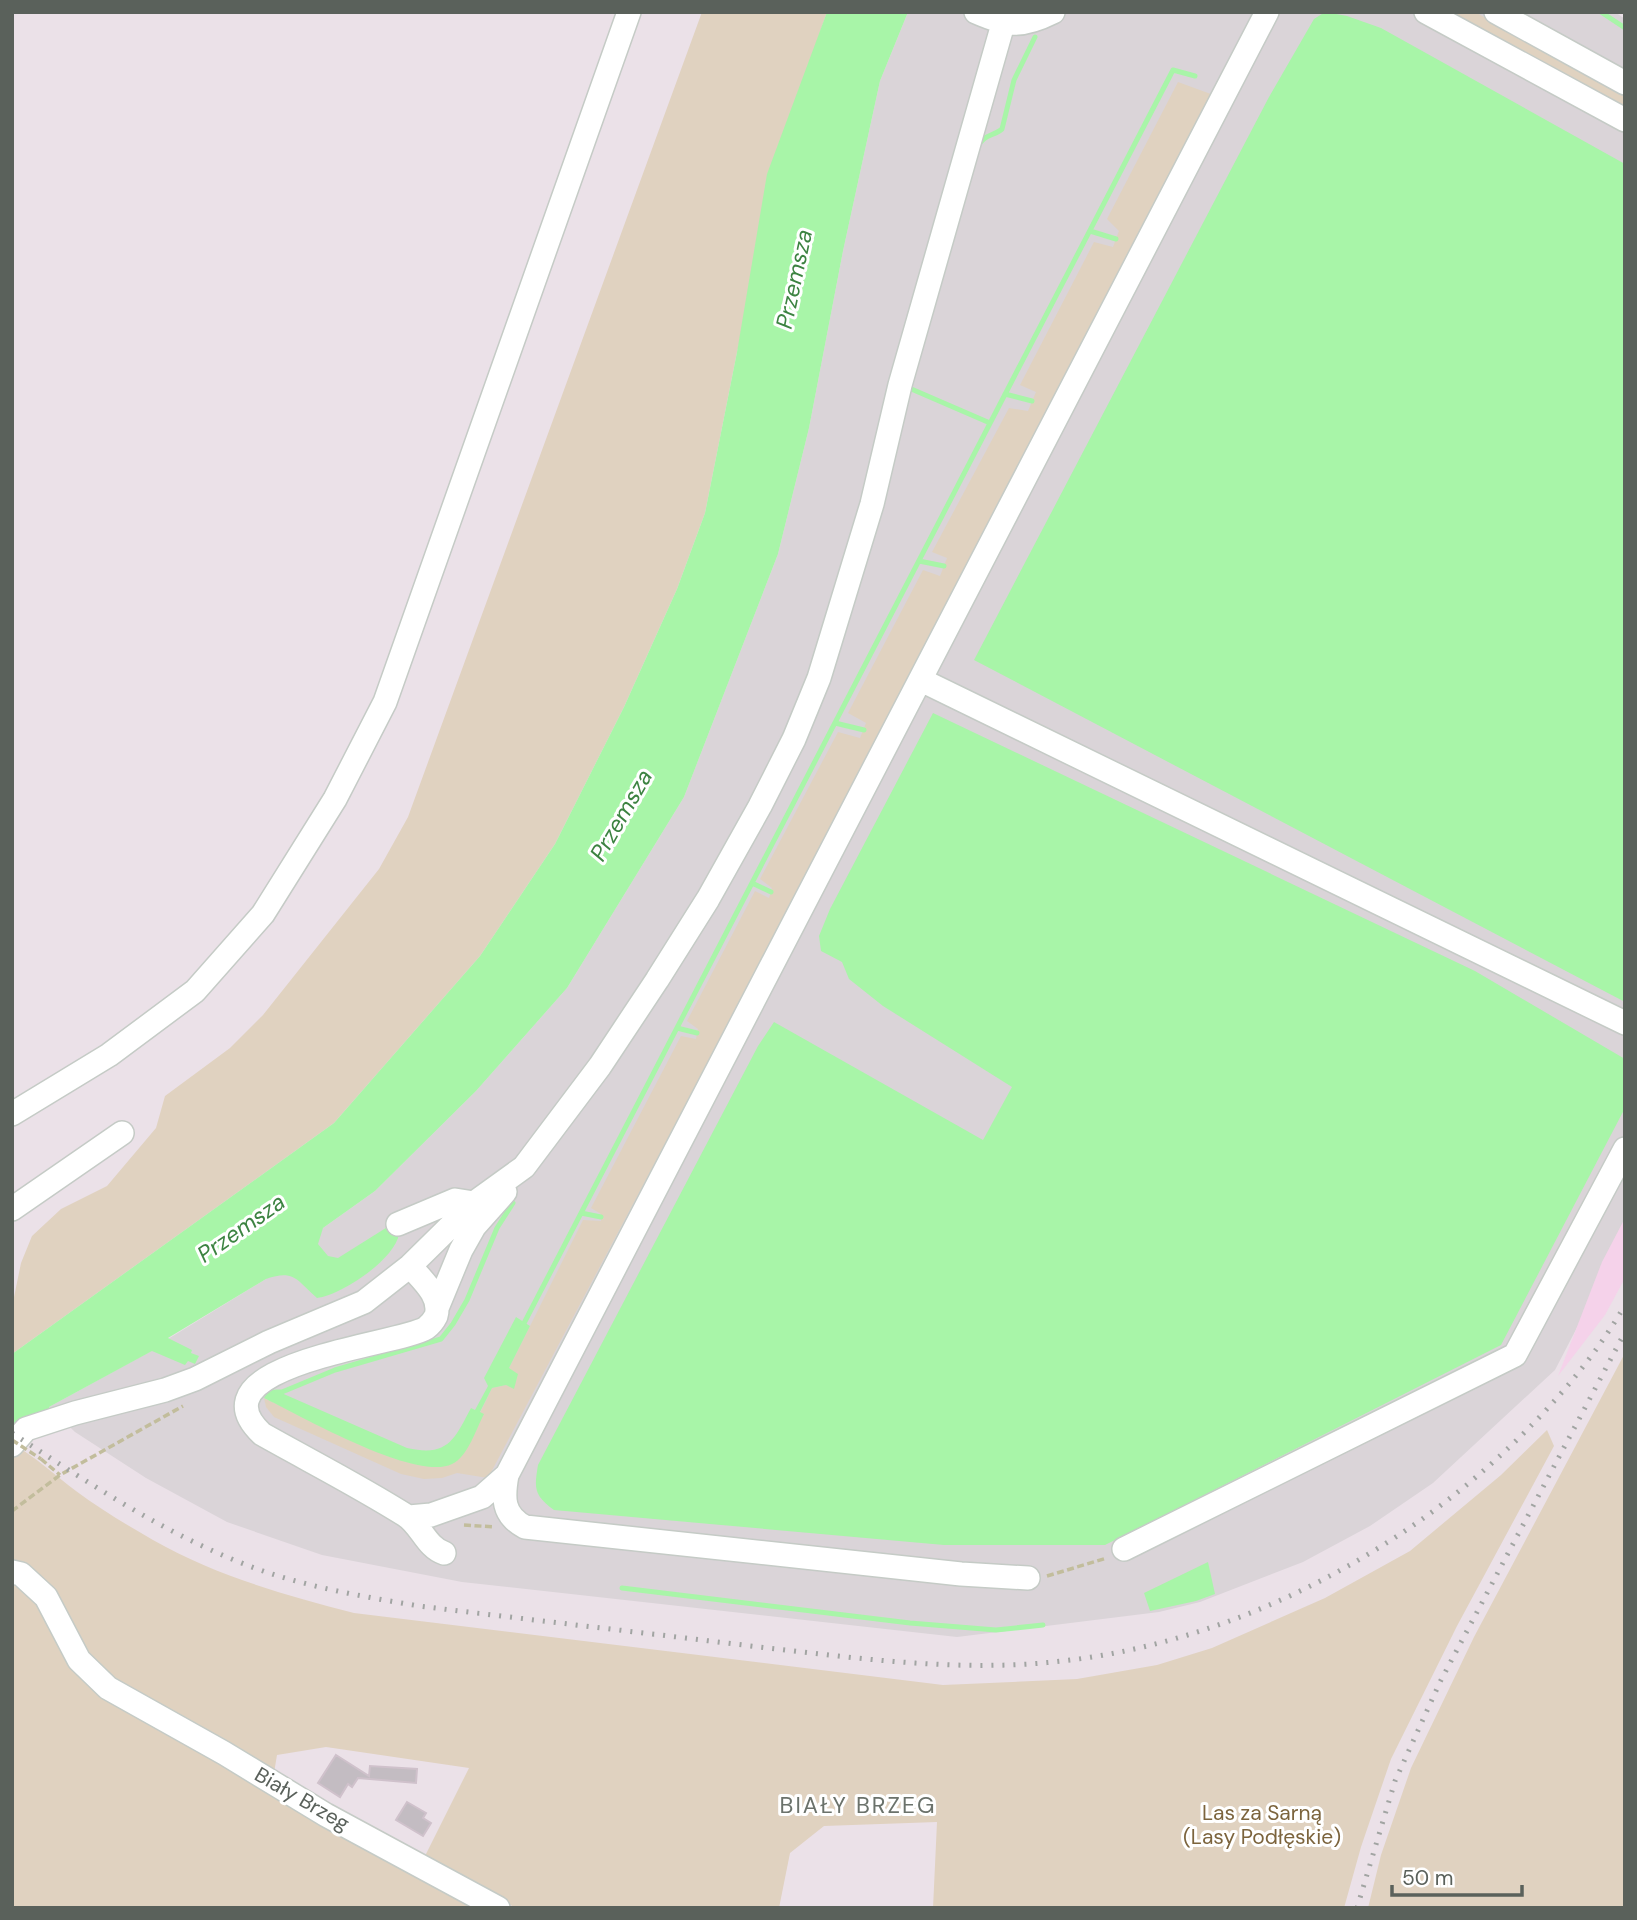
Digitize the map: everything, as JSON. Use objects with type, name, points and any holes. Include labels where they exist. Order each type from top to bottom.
[{"type":"lane","points":[[12,1114],[109,1055],[195,990],[263,914],[335,799],[385,702],[629,12]]},
{"type":"lane","points":[[976,12],[1003,24],[1022,23],[1053,12]]},
{"type":"lane","points":[[409,1517],[431,1515],[482,1497],[507,1475],[1266,12]]},
{"type":"lane","points":[[1426,12],[1625,120]]},
{"type":"lane","points":[[1496,12],[1625,83]]},
{"type":"lane","points":[[444,1553],[429,1543],[409,1517],[262,1434],[251,1423],[247,1410],[248,1397],[260,1383],[275,1373],[304,1361],[426,1328],[436,1316],[437,1307],[461,1250],[474,1227],[524,1167],[600,1066],[708,899],[760,806],[794,739],[819,678],[845,597],[872,504],[900,384],[1003,24]]},
{"type":"lane","points":[[921,680],[1625,1023]]},
{"type":"lane","points":[[12,1209],[122,1133]]},
{"type":"lane","points":[[1124,1549],[1515,1355],[1625,1149]]},
{"type":"lane","points":[[12,1445],[26,1429],[195,1380],[269,1342],[364,1303],[410,1266],[474,1203],[524,1167]]},
{"type":"lane","points":[[398,1224],[455,1200],[474,1203]]},
{"type":"lane","points":[[410,1266],[432,1291],[437,1307]]},
{"type":"lane","points":[[507,1475],[505,1505],[516,1522],[525,1527],[961,1574],[1028,1578]]},
{"type":"lane","name":"Biały Brzeg","points":[[12,1573],[21,1574],[46,1597],[79,1660],[108,1688],[224,1753],[326,1815],[498,1908]]},
{"type":"path","points":[[12,1440],[60,1475],[12,1511]]},
{"type":"path","points":[[1028,1578],[1060,1573],[1102,1560]]},
{"type":"shaded area","points":[[908,12],[1615,12],[1625,19],[1625,1235],[1555,1370],[1433,1483],[1370,1526],[1303,1562],[1200,1602],[1159,1612],[957,1637],[462,1582],[322,1555],[227,1522],[146,1478],[75,1432],[49,1407],[153,1350],[266,1279],[323,1228],[375,1191],[476,1091],[567,988],[684,797],[778,554],[809,428],[843,251],[880,81]]},
{"type":"green space","points":[[702,12],[827,12],[809,64],[737,352],[705,513],[677,589],[624,707],[555,844],[480,956],[334,1123],[12,1354],[12,1307],[21,1263],[32,1236],[61,1209],[107,1186],[156,1128],[165,1096],[230,1048],[263,1015],[379,869],[408,817]]},
{"type":"green space","points":[[1442,12],[1475,12],[1625,95],[1625,110]]},
{"type":"green space","points":[[1178,82],[1219,97],[488,1478],[457,1473],[442,1478],[424,1479],[401,1474],[274,1417],[266,1407],[264,1398],[341,1435],[432,1467],[483,1414],[480,1413],[492,1388],[506,1385],[514,1388],[509,1368],[583,1220],[601,1221],[601,1214],[591,1208],[681,1036],[696,1039],[698,1029],[687,1021],[755,891],[769,898],[772,888],[760,879],[838,732],[860,738],[866,723],[848,713],[923,570],[940,576],[947,558],[932,552],[1009,408],[1028,411],[1036,392],[1020,385],[1094,242],[1113,247],[1119,231],[1107,219]]},
{"type":"green space","points":[[1625,1353],[1625,1908],[1368,1908],[1381,1855],[1411,1768],[1474,1637]]},
{"type":"green space","name":"Las za Sarną (Lasy Podłęskie)","points":[[1547,1430],[1554,1446],[1457,1626],[1391,1759],[1361,1847],[1344,1908],[933,1908],[937,1822],[824,1826],[790,1853],[779,1908],[516,1908],[424,1858],[469,1768],[326,1747],[277,1755],[271,1791],[484,1908],[12,1908],[12,1443],[94,1504],[177,1553],[251,1583],[354,1613],[943,1685],[1077,1679],[1157,1665],[1212,1648],[1325,1598],[1410,1551],[1501,1475]]},
{"type":"sand","points":[[1625,1218],[1625,1278],[1605,1315],[1558,1376],[1602,1262]]},
{"type":"water","name":"Przemsza","points":[[827,12],[908,12],[880,81],[843,251],[809,428],[778,554],[684,797],[567,988],[476,1091],[375,1191],[323,1228],[318,1244],[328,1256],[338,1258],[389,1226],[399,1234],[388,1254],[378,1264],[353,1283],[317,1298],[290,1276],[266,1279],[168,1338],[199,1356],[195,1364],[188,1361],[185,1365],[152,1351],[49,1407],[60,1424],[36,1432],[12,1458],[12,1354],[334,1123],[480,956],[555,844],[624,707],[677,589],[705,513],[737,352],[767,174]]},
{"type":"water","points":[[1325,12],[1347,16],[1381,28],[1625,164],[1625,1002],[974,660],[1269,97],[1314,19]]},
{"type":"water","points":[[933,713],[1475,971],[1625,1059],[1625,1108],[1501,1345],[1105,1545],[944,1545],[554,1510],[542,1500],[537,1491],[538,1465],[758,1046],[774,1022],[983,1140],[1012,1087],[883,1006],[849,979],[842,962],[821,951],[819,936],[830,909]]},
{"type":"water","points":[[516,1317],[530,1326],[509,1368],[518,1374],[514,1389],[506,1385],[492,1388],[480,1412],[484,1414],[471,1442],[463,1455],[452,1464],[435,1467],[386,1456],[330,1432],[264,1398],[270,1388],[407,1448],[441,1448],[460,1429],[471,1408],[475,1410],[488,1386],[484,1378]]},
{"type":"water","points":[[1208,1562],[1215,1594],[1150,1611],[1144,1593]]},
{"type":"building","points":[[336,1755],[369,1776],[370,1766],[417,1769],[416,1783],[358,1778],[352,1787],[348,1784],[340,1797],[318,1783]]},
{"type":"building","points":[[407,1802],[426,1813],[423,1818],[431,1823],[423,1836],[396,1820]]},
{"type":"waterway","points":[[1601,12],[1625,28]]},
{"type":"waterway","points":[[978,147],[985,138],[1002,129],[1014,80],[1035,37]]},
{"type":"waterway","points":[[521,1329],[1173,70],[1195,76]]},
{"type":"waterway","points":[[1090,231],[1116,239]]},
{"type":"waterway","points":[[910,385],[909,388],[990,423]]},
{"type":"waterway","points":[[1005,394],[1032,401]]},
{"type":"waterway","points":[[919,561],[944,566]]},
{"type":"waterway","points":[[835,723],[864,730]]},
{"type":"waterway","points":[[752,883],[771,892]]},
{"type":"waterway","points":[[677,1028],[697,1033]]},
{"type":"waterway","points":[[276,1392],[335,1370],[441,1339],[467,1300],[497,1228],[513,1203]]},
{"type":"waterway","points":[[581,1213],[601,1217]]},
{"type":"waterway","points":[[622,1588],[910,1623],[996,1630],[1043,1625]]},
{"type":"railway","points":[[12,1433],[153,1521],[213,1551],[265,1572],[330,1590],[419,1606],[759,1647],[942,1665],[1016,1665],[1102,1655],[1198,1632],[1290,1596],[1377,1549],[1447,1501],[1533,1424],[1584,1366],[1625,1305]]},
{"type":"railway","points":[[1357,1908],[1395,1781],[1440,1682],[1625,1332]]},
{"type":"district","name":"BIAŁY BRZEG","points":[[858,1805]]}]
